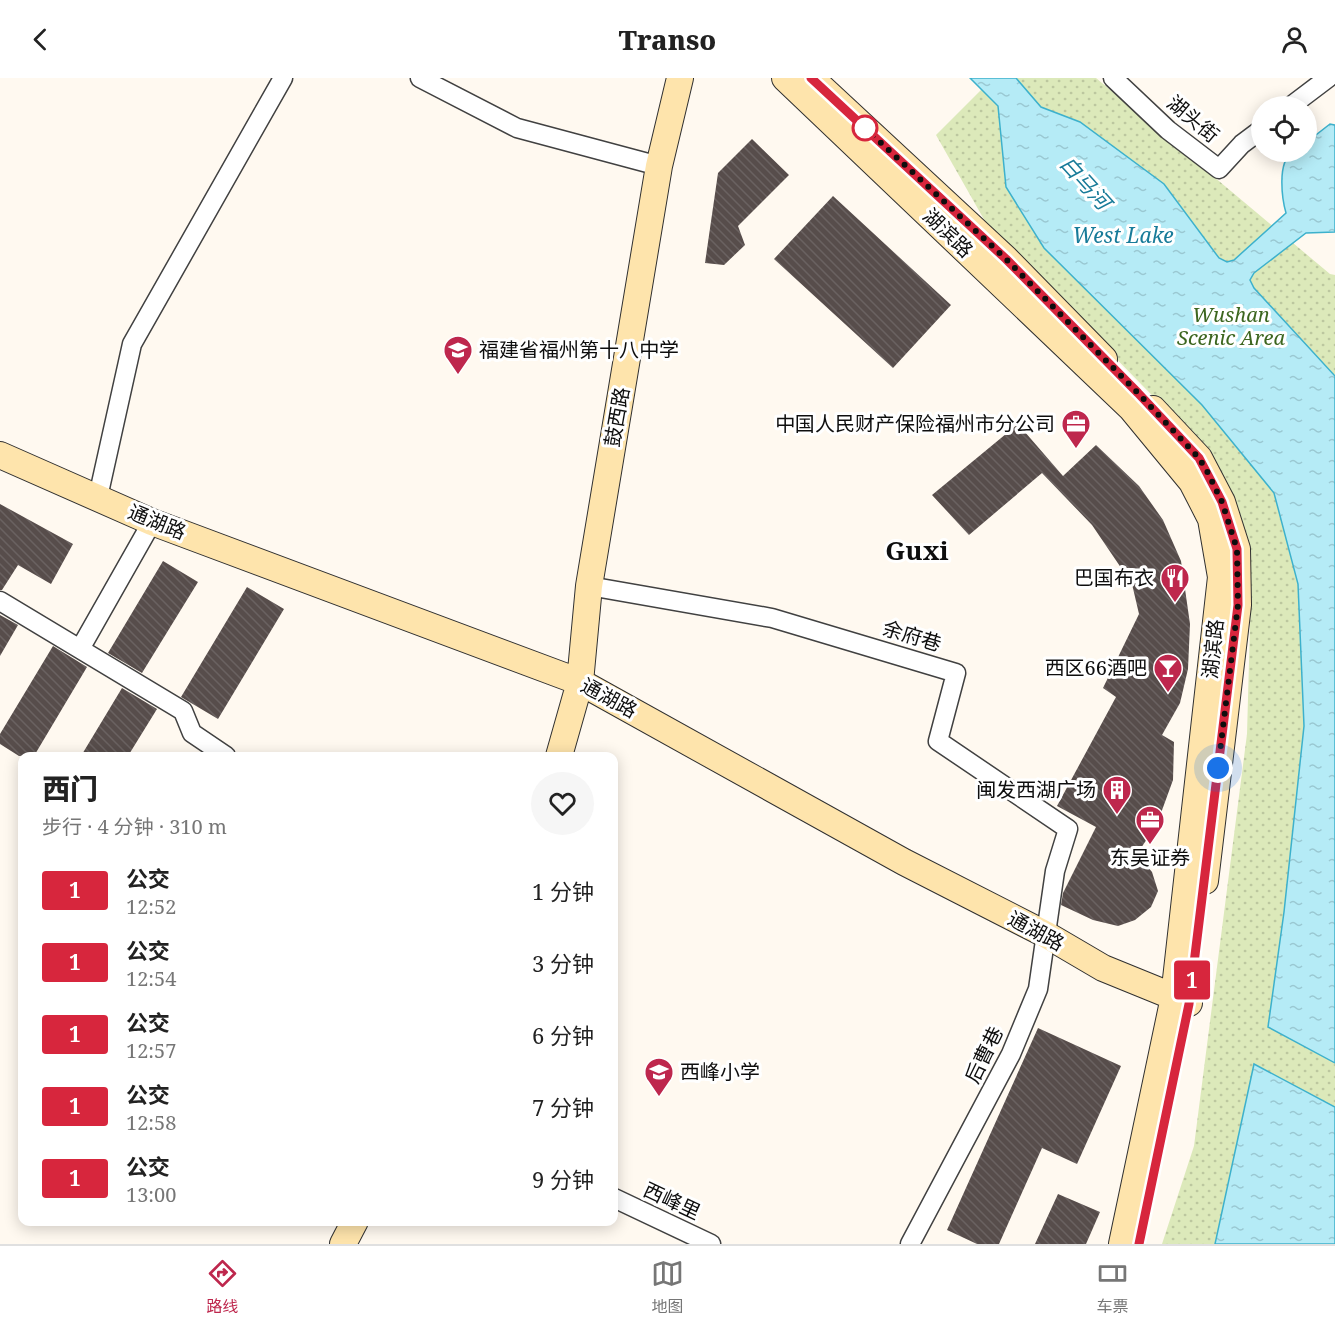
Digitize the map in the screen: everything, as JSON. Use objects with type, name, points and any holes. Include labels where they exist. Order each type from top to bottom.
[{"type":"main road","name":"鼓西路","points":[[560,752],[580,682],[589,586],[659,166],[680,78]]},
{"type":"main road","name":"湖滨路","points":[[785,78],[1131,408],[1192,482],[1211,519],[1221,577],[1181,1000],[1122,1244]]},
{"type":"main road","name":"湖滨路","points":[[812,78],[1006,259],[1199,458],[1222,502],[1237,549],[1238,605],[1181,1000],[1139,1244]]},
{"type":"main road","name":"通湖路","points":[[0,455],[152,522],[580,682],[894,856],[1045,934],[1103,968],[1181,1000]]},
{"type":"main road","points":[[343,1244],[352,1226]]},
{"type":"street","points":[[98,497],[132,344],[283,78]]},
{"type":"street","points":[[420,78],[517,128],[659,166]]},
{"type":"street","name":"湖头街","points":[[1113,78],[1168,130],[1219,169],[1251,137]]},
{"type":"street","points":[[1304,96],[1328,78]]},
{"type":"street","points":[[80,649],[152,522]]},
{"type":"street","name":"余府巷","points":[[589,586],[772,618],[956,673],[938,741],[1068,829],[1054,871]]},
{"type":"street","points":[[0,601],[183,711],[192,734],[220,752]]},
{"type":"street","name":"后曹巷","points":[[910,1244],[1011,1054],[1038,989],[1054,871]]},
{"type":"street","name":"西峰里","points":[[618,1200],[711,1244]]},
{"type":"green space","name":"Wushan Scenic Area","points":[[993,78],[1096,78],[1330,274],[1335,275],[1335,1244],[1162,1244],[1194,1146],[1247,734],[1251,590],[1235,508],[1190,434],[990,230],[936,135]]},
{"type":"water","name":"West Lake","points":[[970,78],[1016,78],[1041,107],[1080,122],[1164,184],[1219,258],[1227,262],[1234,260],[1286,213],[1282,181],[1285,162],[1317,162],[1317,134],[1330,124],[1335,125],[1335,232],[1306,233],[1254,273],[1250,280],[1254,288],[1335,376],[1335,1063],[1268,1027],[1284,912],[1304,726],[1298,584],[1274,493],[1202,405],[1044,248],[1006,187],[998,106]]},
{"type":"water","points":[[1254,1064],[1335,1107],[1335,1244],[1215,1244]]},
{"type":"building","points":[[752,139],[789,175],[738,226],[745,245],[724,265],[705,263],[718,173]]},
{"type":"building","points":[[833,196],[951,305],[893,368],[774,259]]},
{"type":"building","points":[[1018,424],[1063,476],[1096,445],[1139,486],[1163,520],[1181,561],[1190,624],[1188,669],[1180,703],[1162,735],[1174,742],[1173,780],[1157,824],[1137,854],[1152,872],[1158,891],[1151,907],[1135,920],[1118,926],[1093,920],[1061,905],[1063,893],[1096,827],[1057,806],[1116,697],[1103,688],[1139,614],[1132,584],[1092,525],[1042,473],[969,535],[932,495]]},
{"type":"building","points":[[0,504],[73,544],[51,584],[18,565],[0,590]]},
{"type":"building","points":[[163,561],[198,582],[142,673],[108,653]]},
{"type":"building","points":[[247,587],[284,609],[218,719],[181,697]]},
{"type":"building","points":[[0,615],[18,625],[0,656]]},
{"type":"building","points":[[53,646],[87,667],[36,752],[18,752],[18,755],[0,744],[0,734]]},
{"type":"building","points":[[122,688],[157,709],[130,752],[83,752]]},
{"type":"building","points":[[1038,1028],[1121,1066],[1077,1164],[1042,1148],[999,1244],[977,1244],[947,1230]]},
{"type":"building","points":[[1058,1194],[1100,1212],[1086,1244],[1035,1244]]},
{"type":"bus line","name":"1","points":[[811,78],[1006,259],[1199,458],[1222,502],[1237,549],[1238,605],[1189,1004],[1139,1244]]},
{"type":"place","name":"福建省福州第十八中学","points":[[458,376]]},
{"type":"place","name":"中国人民财产保险福州市分公司","points":[[1076,450]]},
{"type":"place","name":"巴国布衣","points":[[1175,604]]},
{"type":"place","name":"西区66酒吧","points":[[1168,694]]},
{"type":"place","name":"闽发西湖广场","points":[[1117,816]]},
{"type":"place","name":"东吴证券","points":[[1150,846]]},
{"type":"place","name":"西峰小学","points":[[659,1098]]},
{"type":"district","name":"Guxi","points":[[917,551]]},
{"type":"route","points":[[865,128],[1006,259],[1138,393],[1199,458],[1208,473],[1222,502],[1237,549],[1238,605],[1218,768]]},
{"type":"water label","name":"白马河","points":[[1085,183]]}]
